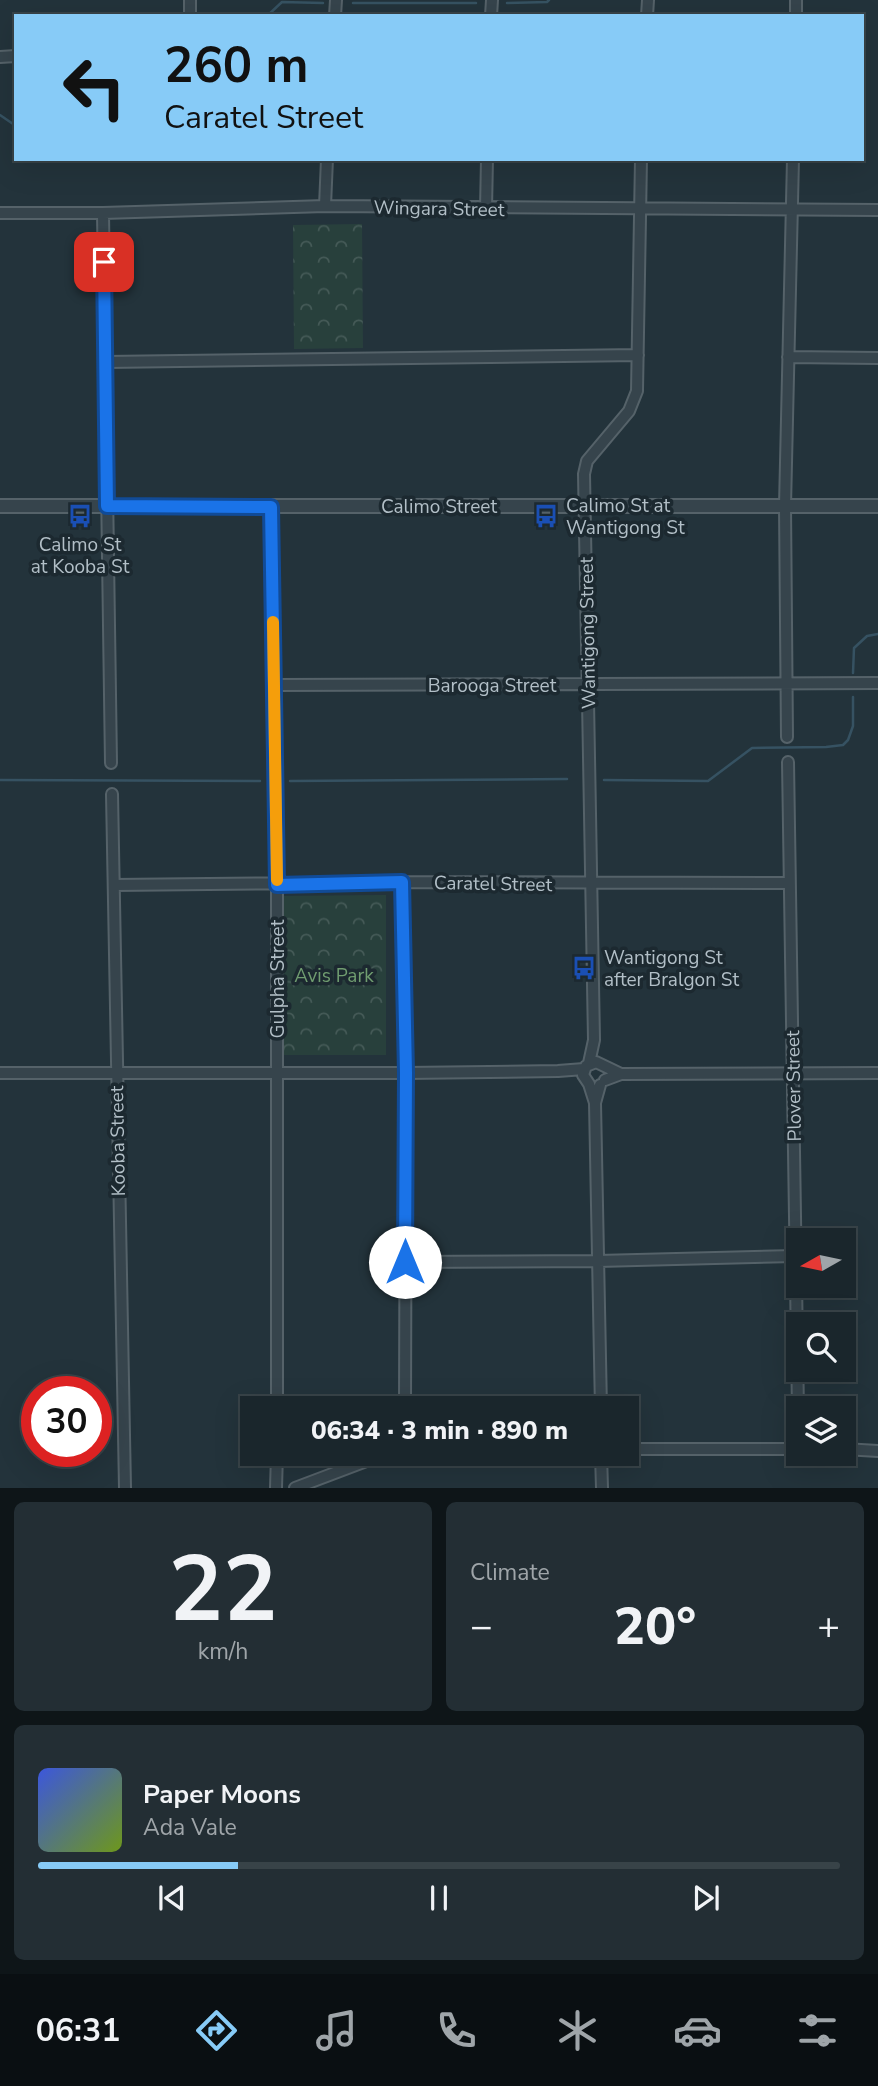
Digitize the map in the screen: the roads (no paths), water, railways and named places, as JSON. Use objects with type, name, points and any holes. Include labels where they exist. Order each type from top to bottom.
[{"type":"street","points":[[325,206],[327,161]]},
{"type":"street","points":[[486,209],[488,161]]},
{"type":"street","name":"Wantigong Street","points":[[601,1396],[584,467],[590,456],[629,411],[637,391],[642,161]]},
{"type":"street","points":[[786,737],[785,506],[793,161]]},
{"type":"street","name":"Wingara Street","points":[[0,213],[103,213],[325,206],[878,210]]},
{"type":"street","points":[[103,213],[111,763]]},
{"type":"street","points":[[106,362],[638,355]]},
{"type":"street","points":[[788,357],[878,358]]},
{"type":"street","name":"Calimo Street","points":[[0,506],[878,506]]},
{"type":"street","name":"Gulpha Street","points":[[271,507],[277,885],[277,1396]]},
{"type":"street","name":"Barooga Street","points":[[275,685],[878,683]]},
{"type":"street","name":"Plover Street","points":[[788,762],[795,1228]]},
{"type":"street","name":"Kooba Street","points":[[112,794],[125,1488]]},
{"type":"street","points":[[402,882],[406,1073],[405,1396]]},
{"type":"street","name":"Caratel Street","points":[[114,885],[402,882],[789,883]]},
{"type":"street","points":[[0,1073],[878,1073]]},
{"type":"street","points":[[405,1262],[786,1256]]},
{"type":"street","name":"Plover Street","points":[[796,1298],[798,1396]]},
{"type":"street","points":[[639,1449],[786,1449]]},
{"type":"street","points":[[856,1450],[878,1451]]},
{"type":"street","points":[[276,1488],[277,1466]]},
{"type":"street","points":[[295,1488],[353,1466]]},
{"type":"street","points":[[601,1466],[602,1488]]},
{"type":"waterway","points":[[507,3],[549,0]]},
{"type":"waterway","points":[[269,14],[282,2],[323,3]]},
{"type":"waterway","points":[[353,3],[476,3]]},
{"type":"waterway","points":[[0,115],[14,125]]},
{"type":"waterway","points":[[853,673],[854,648],[867,636],[878,634]]},
{"type":"waterway","points":[[604,780],[708,781],[752,748],[843,745],[853,726],[853,697]]},
{"type":"waterway","points":[[290,781],[567,779]]},
{"type":"waterway","points":[[0,780],[260,781]]},
{"type":"place","name":"Calimo St at Kooba St","points":[[80,516]]},
{"type":"place","name":"Calimo St at Wantigong St","points":[[546,516]]},
{"type":"place","name":"Wantigong St after Bralgon St","points":[[584,968]]},
{"type":"park label","name":"Avis Park","points":[[334,975]]}]
